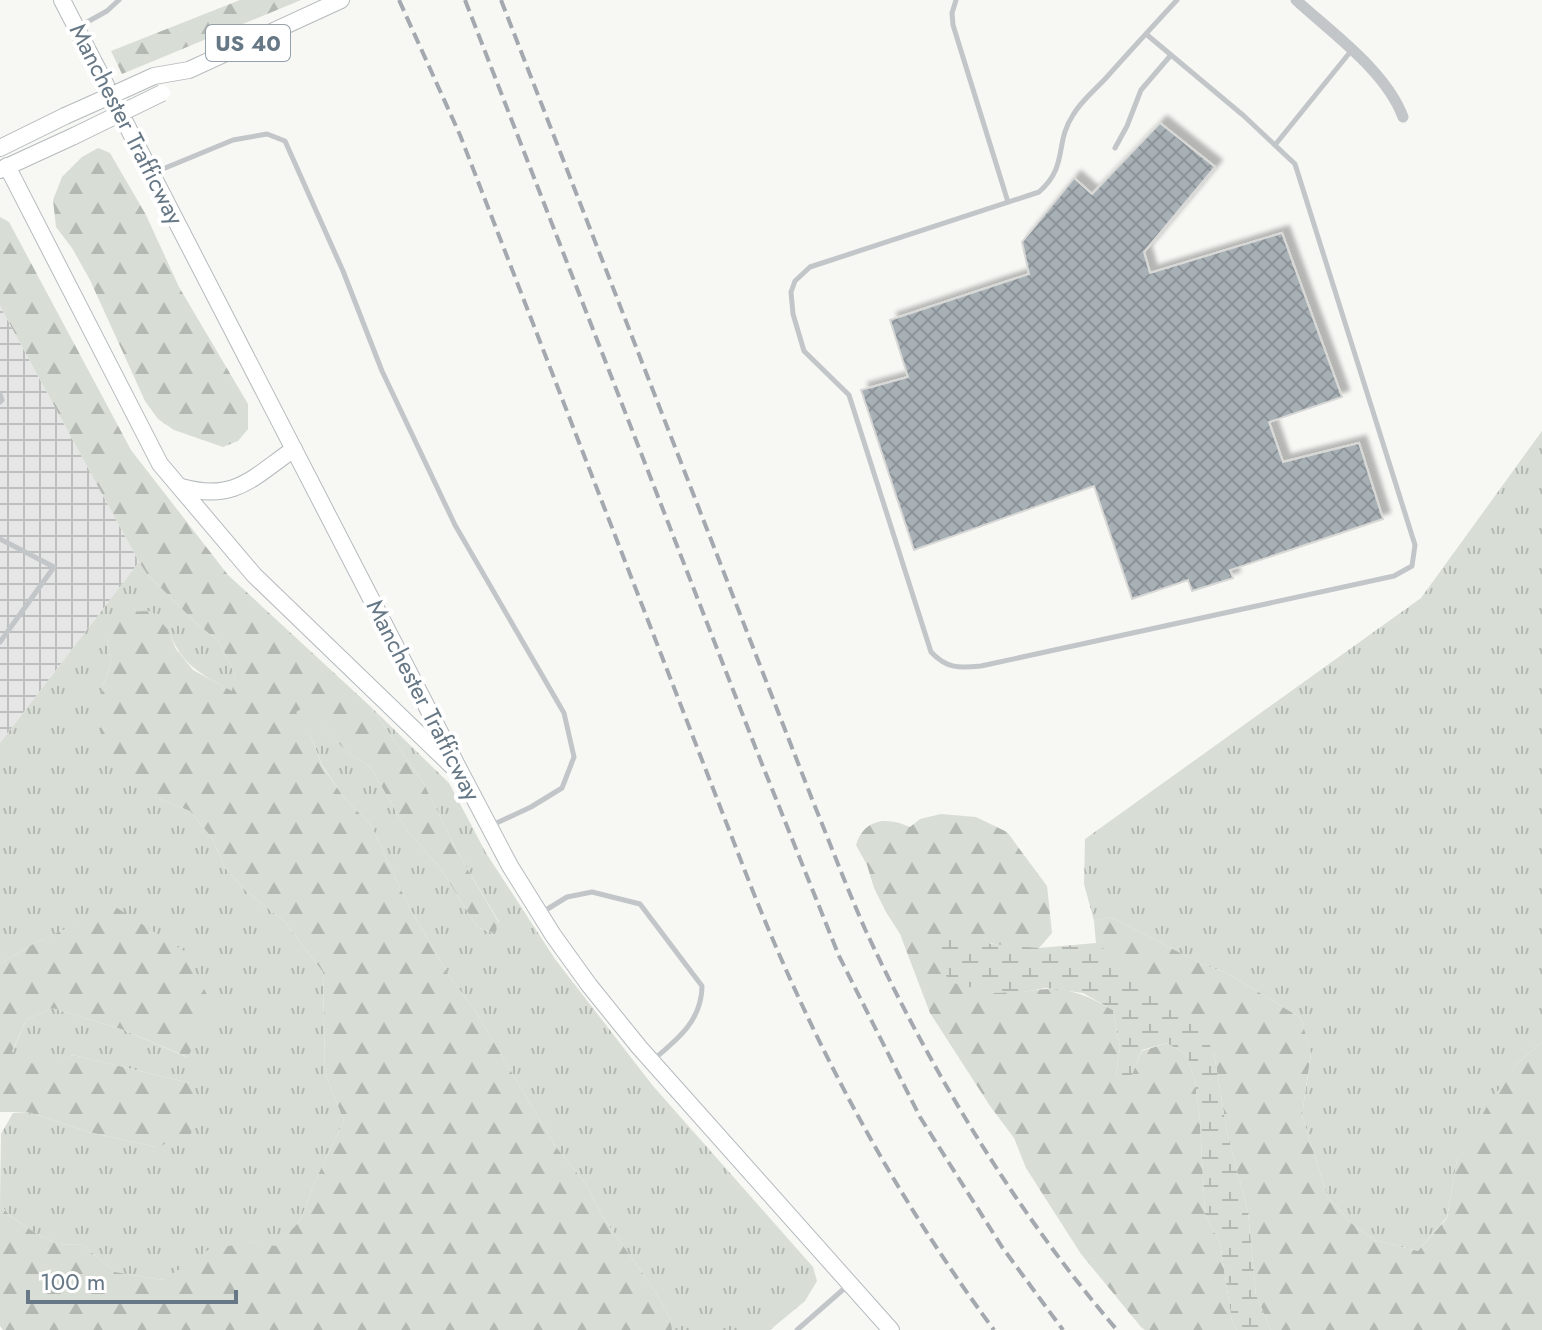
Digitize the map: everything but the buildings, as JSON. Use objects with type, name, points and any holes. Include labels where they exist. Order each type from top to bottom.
[{"type":"main road","name":"Manchester Trafficway","points":[[62,0],[462,775],[540,913],[589,985],[651,1061],[891,1330]]},
{"type":"main road","name":"US 40","points":[[0,148],[154,76],[189,70],[341,0]]},
{"type":"main road","name":"US 40","points":[[4,168],[162,93],[189,70]]},
{"type":"main road","points":[[4,168],[160,464],[254,575],[462,775]]},
{"type":"main road","points":[[181,487],[204,493],[224,492],[245,484],[294,449]]},
{"type":"street","points":[[1296,0],[1378,76],[1397,102],[1403,117]]},
{"type":"lane","points":[[77,28],[107,11],[119,0]]},
{"type":"lane","points":[[956,0],[952,13],[953,25],[1008,202]]},
{"type":"lane","points":[[1146,34],[1244,116],[1295,164],[1415,545],[1412,566],[1394,576],[958,669],[942,664],[931,652],[849,395],[804,351],[793,314],[791,292],[795,281],[810,267],[1039,192],[1055,177],[1065,132],[1073,114],[1177,0]]},
{"type":"lane","points":[[1275,145],[1351,51]]},
{"type":"lane","points":[[1115,148],[1141,90],[1171,55]]},
{"type":"lane","points":[[152,173],[233,140],[267,134],[285,141],[343,271],[382,371],[455,525],[564,713],[574,757],[562,788],[531,807],[489,826]]},
{"type":"lane","points":[[0,394],[0,402]]},
{"type":"lane","points":[[0,539],[54,567],[0,642]]},
{"type":"lane","points":[[540,913],[567,897],[592,892],[640,904],[685,963],[702,986],[702,1003],[694,1020],[651,1061]]},
{"type":"lane","points":[[797,1330],[850,1283]]},
{"type":"shaded area","points":[[0,306],[139,562],[0,743]]},
{"type":"green space","points":[[240,0],[301,0],[122,74],[111,51]]},
{"type":"green space","points":[[98,148],[110,153],[146,215],[179,287],[248,404],[248,429],[238,441],[223,447],[174,430],[158,419],[145,401],[90,280],[56,227],[53,200],[62,177],[82,157]]},
{"type":"green space","points":[[0,217],[9,222],[131,450],[228,575],[371,707],[424,784],[458,853],[499,923],[493,933],[477,927],[441,869],[406,829],[371,768],[346,751],[305,707],[296,712],[312,739],[322,766],[345,799],[371,825],[408,905],[448,974],[474,1009],[556,1147],[585,1183],[603,1217],[653,1288],[671,1320],[672,1330],[3,1330],[0,1326],[0,1204],[10,1216],[37,1234],[58,1244],[83,1245],[115,1272],[163,1280],[208,1250],[249,1242],[276,1246],[300,1221],[344,1121],[325,1073],[323,972],[284,921],[245,890],[225,868],[212,838],[190,811],[155,797],[114,764],[102,748],[100,717],[103,686],[111,663],[107,638],[116,612],[152,611],[193,670],[232,691],[235,674],[219,641],[198,625],[139,562],[0,306]]},
{"type":"green space","points":[[1542,431],[1542,1042],[1516,1064],[1457,1160],[1447,1217],[1418,1251],[1374,1240],[1351,1223],[1327,1196],[1302,1115],[1311,1054],[1301,1018],[1227,973],[1202,964],[1110,917],[1094,921],[1084,884],[1085,839],[1421,598]]},
{"type":"green space","points":[[139,562],[198,625],[219,641],[235,674],[233,692],[187,661],[168,630],[107,638],[111,663],[103,686],[155,797],[190,811],[212,838],[225,868],[245,890],[284,921],[323,972],[325,1073],[344,1121],[300,1221],[276,1247],[249,1242],[163,1280],[115,1272],[83,1245],[58,1244],[37,1234],[10,1216],[0,1204],[1,1134],[13,1113],[28,1112],[89,1132],[156,1147],[190,1083],[73,1055],[37,1067],[12,1053],[26,1020],[52,1008],[121,1029],[187,1057],[114,907],[35,943],[0,964],[0,743]]},
{"type":"green space","points":[[305,706],[346,751],[371,768],[406,829],[441,869],[477,927],[492,933],[499,922],[458,853],[424,784],[371,707],[449,783],[486,853],[555,959],[653,1086],[813,1267],[817,1281],[805,1301],[770,1330],[672,1330],[671,1320],[653,1288],[603,1217],[585,1183],[556,1147],[474,1009],[448,974],[408,905],[371,825],[345,799],[322,765],[312,739],[295,712]]},
{"type":"green space","points":[[941,814],[976,817],[1007,832],[1047,886],[1052,933],[1039,948],[990,943],[1023,992],[1048,989],[1070,991],[1113,1010],[1120,1047],[1116,1075],[1129,1081],[1142,1051],[1167,1043],[1187,1055],[1195,1082],[1200,1121],[1205,1214],[1220,1243],[1232,1321],[1237,1330],[1145,1330],[1141,1327],[1081,1254],[1026,1168],[1014,1138],[930,1013],[900,934],[874,888],[867,865],[856,845],[864,830],[877,822],[910,827],[920,819]]},
{"type":"green space","points":[[114,906],[184,951],[213,1006],[188,1057],[121,1029],[52,1008],[26,1020],[12,1052],[37,1066],[73,1055],[190,1083],[202,1106],[190,1136],[156,1147],[89,1132],[28,1112],[0,1112],[0,964],[35,943]]},
{"type":"green space","points":[[1110,917],[1202,964],[1227,973],[1301,1018],[1311,1053],[1302,1115],[1327,1196],[1351,1223],[1374,1240],[1418,1251],[1447,1218],[1457,1160],[1486,1108],[1516,1064],[1542,1042],[1542,1330],[1271,1330],[1256,1295],[1248,1212],[1227,1132],[1214,1053],[1096,943],[1094,921]]},
{"type":"green space","points":[[949,940],[1039,948],[1096,943],[1194,1016],[1214,1053],[1227,1132],[1248,1212],[1256,1295],[1271,1330],[1237,1330],[1232,1321],[1220,1243],[1205,1214],[1200,1121],[1195,1082],[1187,1055],[1167,1043],[1142,1050],[1129,1082],[1116,1075],[1120,1047],[1113,1010],[1083,993],[1045,988],[993,993],[950,982],[931,950]]},
{"type":"railway","points":[[399,0],[460,135],[774,943],[857,1115],[922,1224],[994,1330]]},
{"type":"railway","points":[[465,0],[839,956],[920,1117],[1002,1247],[1063,1330]]},
{"type":"railway","points":[[501,0],[865,929],[918,1035],[978,1138],[1044,1237],[1117,1330]]}]
